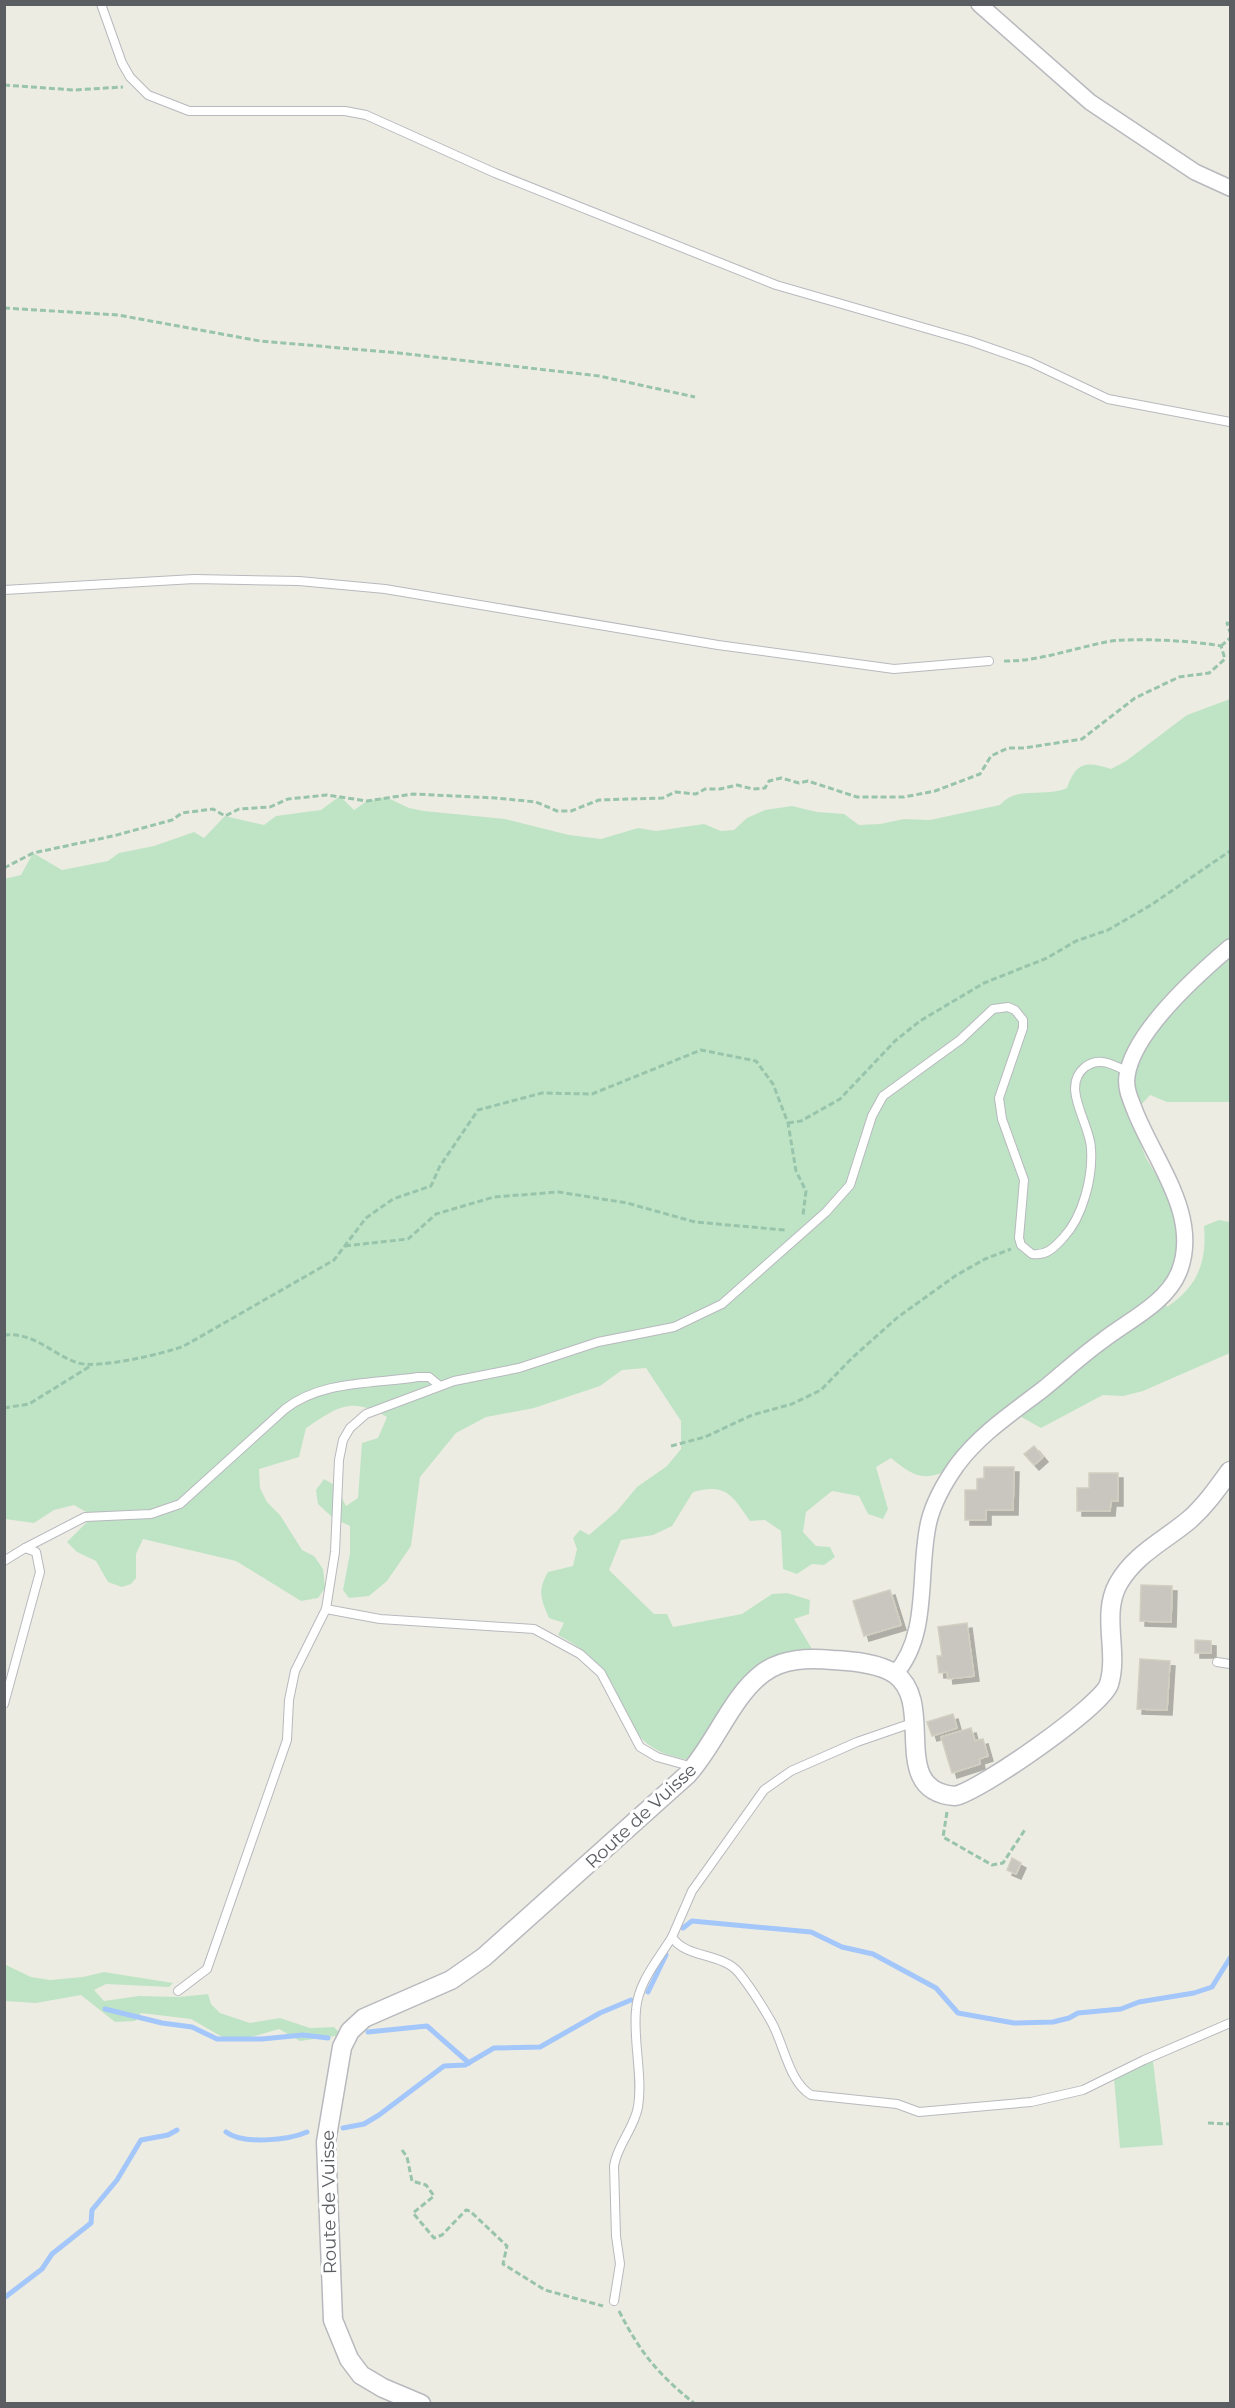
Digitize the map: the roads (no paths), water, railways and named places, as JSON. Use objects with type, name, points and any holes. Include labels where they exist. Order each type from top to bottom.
[{"type":"street","points":[[979,4],[1090,102],[1195,172],[1230,188]]},
{"type":"street","points":[[1230,947],[1156,1022],[1137,1050],[1128,1072],[1126,1086],[1129,1095],[1183,1218],[1185,1247],[1178,1274],[1156,1301],[992,1428],[957,1465],[939,1493],[929,1522],[917,1623],[909,1654],[895,1674],[910,1694],[915,1722],[915,1758],[920,1774],[937,1791],[950,1796],[968,1793],[1085,1711],[1104,1694],[1110,1681],[1111,1612],[1118,1584],[1143,1553],[1200,1510],[1230,1472]]},
{"type":"street","name":"Route de Vuisse","points":[[421,2403],[383,2388],[361,2375],[349,2359],[333,2320],[326,2142],[334,2086],[344,2042],[353,2027],[364,2018],[451,1980],[484,1957],[695,1767],[750,1686],[773,1667],[798,1660],[823,1659],[864,1664],[895,1674]]},
{"type":"lane","points":[[101,4],[118,54],[130,77],[148,95],[189,111],[345,111],[366,115],[516,182],[776,285],[970,341],[1030,362],[1108,399],[1230,423]]},
{"type":"lane","points":[[4,590],[194,579],[298,581],[385,589],[718,645],[894,669],[989,661]]},
{"type":"lane","points":[[178,1991],[207,1969],[287,1740],[289,1700],[295,1671],[326,1609],[336,1552],[339,1460],[342,1440],[350,1428],[366,1414],[440,1386],[466,1378],[519,1368],[598,1342],[674,1327],[694,1320],[735,1294],[803,1233],[850,1185],[872,1116],[883,1096],[960,1040],[993,1009],[1008,1006],[1019,1014],[1023,1029],[999,1098],[1002,1119],[1024,1180],[1019,1231],[1021,1245],[1032,1254],[1047,1252],[1068,1232],[1087,1188],[1091,1149],[1075,1094],[1077,1076],[1096,1061],[1106,1062],[1128,1072]]},
{"type":"lane","points":[[4,1561],[85,1517],[151,1514],[180,1504],[285,1409],[304,1396],[334,1387],[418,1377],[429,1377],[440,1386]]},
{"type":"lane","points":[[4,1704],[40,1572],[36,1552],[25,1548]]},
{"type":"lane","points":[[326,1609],[380,1619],[534,1629],[580,1654],[601,1673],[640,1747],[657,1757],[695,1767]]},
{"type":"lane","points":[[1217,1662],[1230,1664]]},
{"type":"lane","points":[[614,2301],[620,2264],[616,2235],[614,2166],[638,2106],[636,2011],[651,1967],[672,1937],[692,1891],[764,1790],[791,1771],[856,1742],[915,1722]]},
{"type":"lane","points":[[672,1937],[690,1950],[717,1958],[738,1972],[772,2023],[800,2088],[811,2095],[897,2104],[919,2112],[1031,2102],[1083,2090],[1144,2060],[1230,2023]]},
{"type":"waterway","points":[[683,1928],[692,1921],[811,1932],[842,1947],[873,1954],[936,1988],[958,2013],[1014,2023],[1053,2022],[1078,2013],[1121,2009],[1139,2002],[1194,1993],[1212,1987],[1230,1958]]},
{"type":"waterway","points":[[648,1992],[666,1955]]},
{"type":"waterway","points":[[343,2128],[364,2124],[379,2115],[444,2066],[465,2065],[494,2048],[540,2047],[600,2013],[631,2000]]},
{"type":"waterway","points":[[105,2009],[162,2023],[192,2027],[217,2039],[262,2039],[303,2035],[328,2038]]},
{"type":"waterway","points":[[368,2032],[427,2026],[469,2063]]},
{"type":"waterway","points":[[4,2298],[42,2269],[52,2254],[91,2223],[92,2210],[117,2180],[141,2140],[168,2135],[177,2130]]},
{"type":"waterway","points":[[226,2132],[243,2139],[254,2140],[289,2137],[307,2132]]}]
